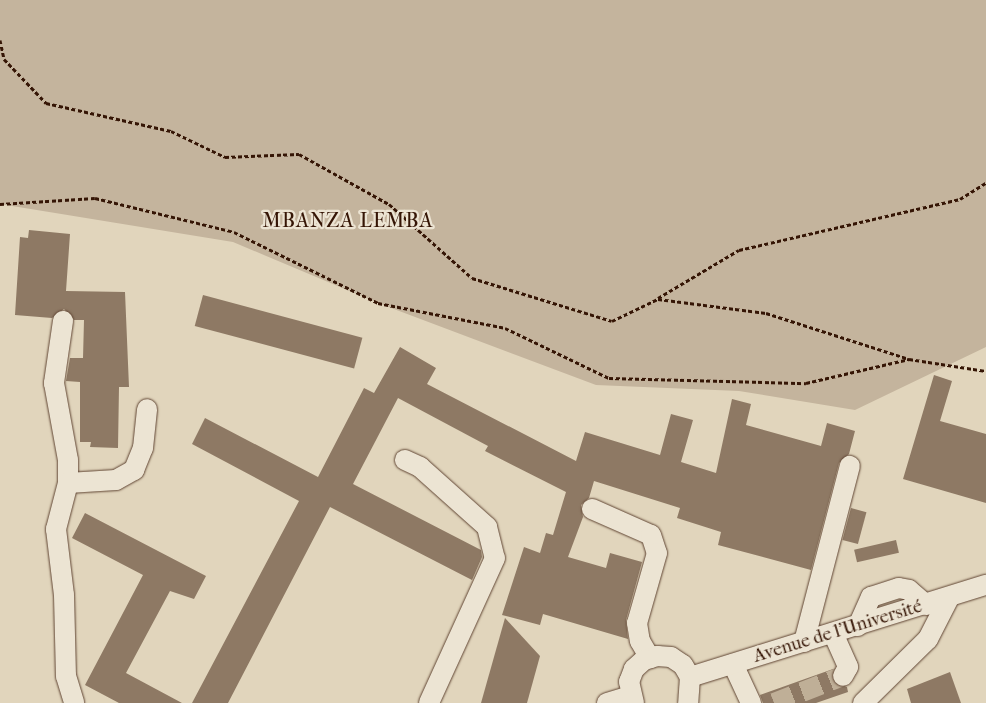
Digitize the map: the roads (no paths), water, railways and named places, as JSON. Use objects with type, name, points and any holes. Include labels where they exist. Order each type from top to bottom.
[{"type":"street","points":[[63,321],[54,383],[68,460],[68,484],[56,529],[64,595],[66,676],[74,703]]},
{"type":"street","points":[[68,484],[116,480],[134,470],[143,448],[147,409]]},
{"type":"street","points":[[405,460],[420,467],[487,527],[495,558],[429,703]]},
{"type":"street","points":[[804,642],[850,466]]},
{"type":"street","points":[[592,509],[651,535],[657,553],[637,623],[640,641],[650,658]]},
{"type":"street","name":"Avenue de l'Université","points":[[690,677],[986,585]]},
{"type":"street","points":[[863,703],[928,639],[949,598]]},
{"type":"street","points":[[833,633],[848,667],[843,676]]},
{"type":"street","points":[[607,703],[632,699],[629,682],[634,669],[650,658],[671,657],[683,665],[690,677],[692,691],[688,703]]},
{"type":"street","points":[[733,664],[751,703]]},
{"type":"tunnel","points":[[774,703],[843,676]]},
{"type":"district","name":"MBANZA LEMBA","points":[[348,220]]}]
